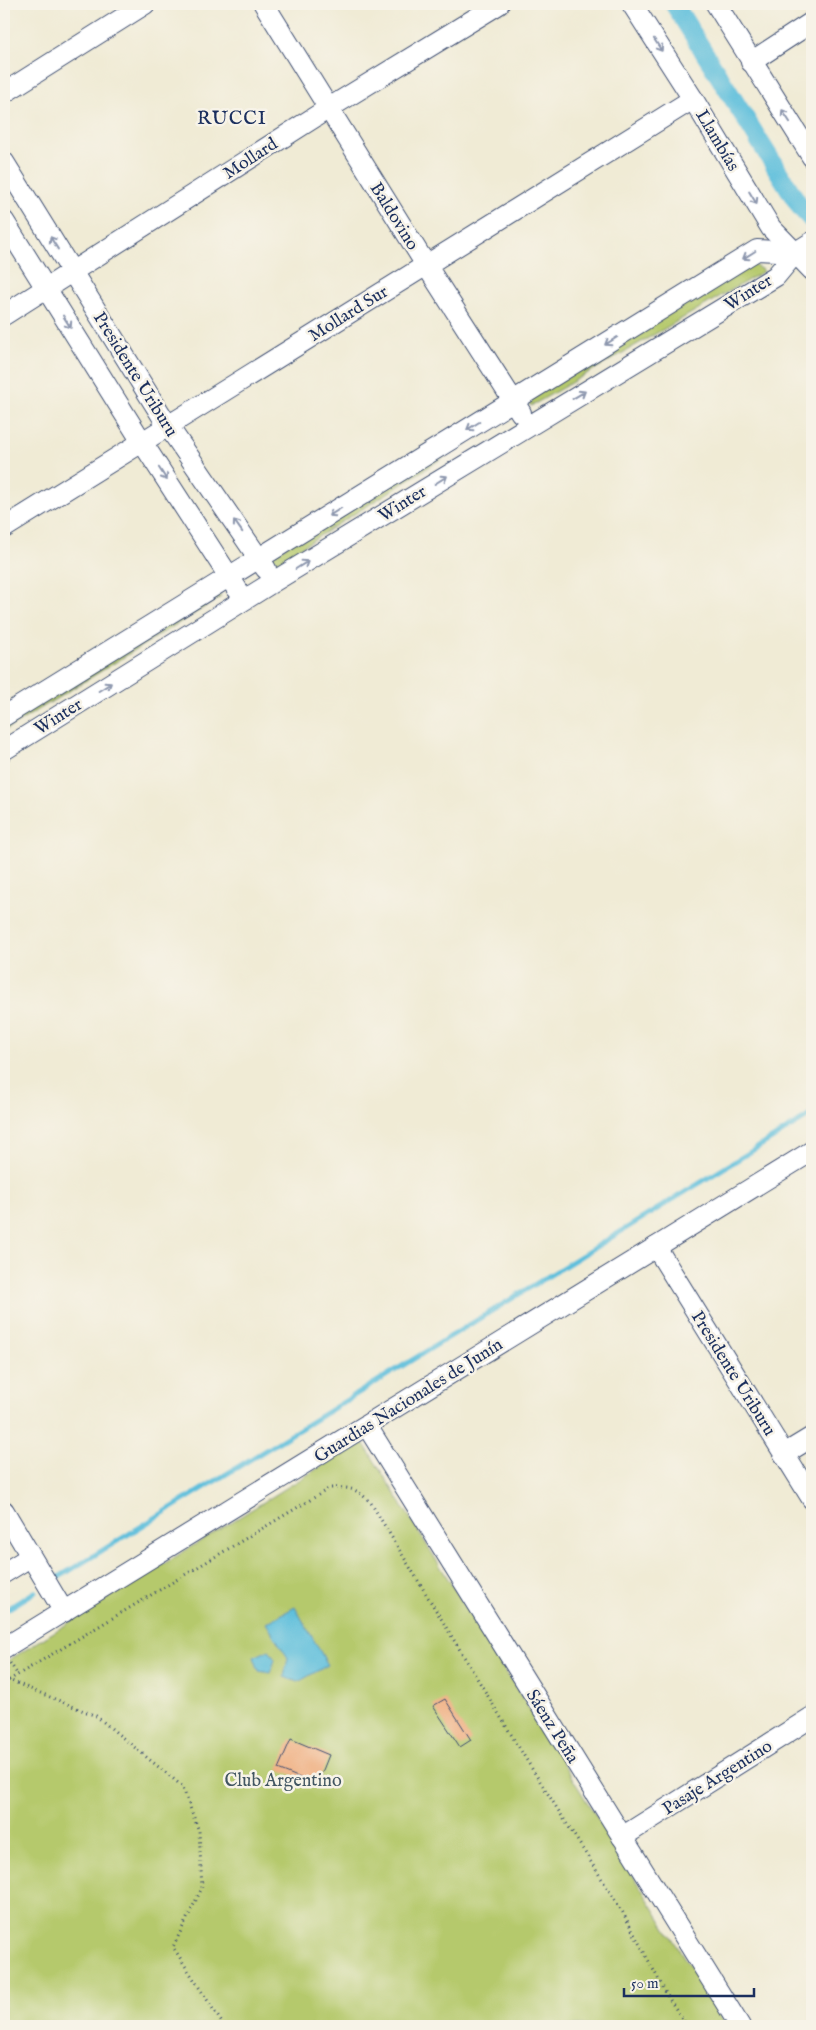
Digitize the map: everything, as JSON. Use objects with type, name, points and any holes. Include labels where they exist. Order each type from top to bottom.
[{"type":"street","points":[[4,93],[145,4]]},
{"type":"street","name":"Baldovino","points":[[264,4],[426,265],[529,426]]},
{"type":"street","name":"Mollard","points":[[4,315],[329,108],[499,4]]},
{"type":"street","name":"Llambías","points":[[632,4],[772,228],[806,246],[812,270]]},
{"type":"street","points":[[716,4],[812,157]]},
{"type":"street","points":[[751,62],[812,22]]},
{"type":"street","name":"Mollard Sur","points":[[4,528],[693,99]]},
{"type":"street","name":"Presidente Uriburu","points":[[4,162],[168,426],[261,558],[273,582]]},
{"type":"street","name":"Presidente Uriburu","points":[[4,221],[142,442],[231,576],[244,601]]},
{"type":"street","name":"Winter","points":[[4,716],[757,250],[806,246]]},
{"type":"street","name":"Winter","points":[[4,750],[273,582],[776,276],[806,246]]},
{"type":"street","name":"Guardias Nacionales de Junín","points":[[4,1648],[812,1152]]},
{"type":"street","name":"Presidente Uriburu","points":[[656,1247],[812,1499]]},
{"type":"street","name":"Sáenz Peña","points":[[367,1426],[740,2026]]},
{"type":"street","points":[[784,1454],[812,1437]]},
{"type":"street","points":[[4,1511],[64,1612]]},
{"type":"street","points":[[4,1573],[30,1557]]},
{"type":"street","name":"Pasaje Argentino","points":[[622,1837],[812,1717]]},
{"type":"path","points":[[4,1684],[330,1488],[347,1487],[360,1492],[371,1503],[529,1764],[622,1911],[668,1997],[687,2026]]},
{"type":"path","points":[[9,1680],[96,1716],[182,1786],[200,1832],[202,1888],[173,1947],[224,2026]]},
{"type":"green space","points":[[751,263],[764,271],[531,406],[524,396]]},
{"type":"green space","points":[[498,412],[503,420],[275,564],[270,556]]},
{"type":"green space","points":[[214,586],[221,597],[4,731],[4,716]]},
{"type":"green space","name":"Club Argentino","points":[[362,1441],[727,2026],[4,2026],[4,1663]]},
{"type":"water","points":[[295,1607],[328,1665],[298,1682],[284,1677],[288,1658],[266,1623]]},
{"type":"water","points":[[269,1650],[275,1660],[270,1673],[259,1671],[254,1657]]},
{"type":"building","points":[[445,1699],[471,1740],[460,1747],[433,1706]]},
{"type":"building","points":[[291,1739],[329,1755],[317,1785],[278,1769]]},
{"type":"waterway","points":[[674,4],[801,208],[812,220]]},
{"type":"waterway","points":[[59,1577],[812,1114]]},
{"type":"waterway","points":[[4,1611],[35,1592]]},
{"type":"district","name":"RUCCI","points":[[232,117]]}]
